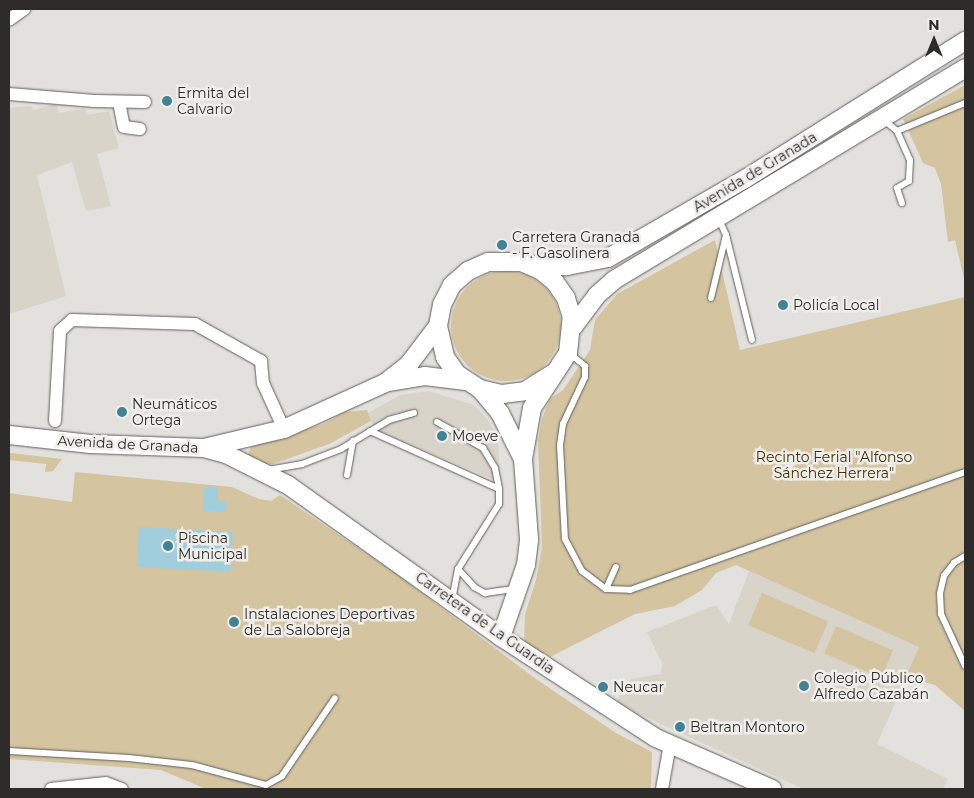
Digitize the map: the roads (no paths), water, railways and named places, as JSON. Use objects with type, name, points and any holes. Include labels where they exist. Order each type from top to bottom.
[{"type":"street","points":[[9,20],[24,9]]},
{"type":"street","name":"Avenida de Granada","points":[[531,265],[567,266],[608,258],[745,179],[965,41]]},
{"type":"street","name":"Avenida de Granada","points":[[573,327],[597,295],[614,280],[965,68]]},
{"type":"street","points":[[9,94],[119,102],[145,102]]},
{"type":"street","points":[[119,102],[124,127],[140,129]]},
{"type":"street","points":[[501,637],[520,587],[529,539],[522,459],[532,408],[568,353],[573,327],[570,308],[561,290],[548,275],[531,265],[499,260],[468,271],[446,294],[438,326],[445,357],[500,413],[522,459]]},
{"type":"street","points":[[55,421],[60,331],[72,320],[195,324],[261,360],[263,383],[284,429]]},
{"type":"street","name":"Avenida de Granada","points":[[9,435],[91,444],[204,448],[284,429],[385,382],[409,364],[438,326]]},
{"type":"street","points":[[473,385],[514,394],[536,387],[554,373]]},
{"type":"street","name":"Avenida de Granada","points":[[385,382],[425,376],[473,385]]},
{"type":"street","name":"Carretera de La Guardia","points":[[204,448],[226,454],[257,472],[288,485],[501,637],[670,744],[772,789]]},
{"type":"street","points":[[662,789],[670,744]]},
{"type":"street","points":[[51,789],[106,783],[122,789]]},
{"type":"lane","points":[[897,131],[965,104]]},
{"type":"lane","points":[[881,117],[897,131],[910,160],[909,181],[897,188],[902,203]]},
{"type":"lane","points":[[718,218],[726,235],[752,340]]},
{"type":"lane","points":[[711,298],[726,235]]},
{"type":"lane","points":[[568,353],[585,366],[585,377],[563,424],[560,445],[565,539],[582,571],[606,589],[630,590],[965,472]]},
{"type":"lane","points":[[257,472],[302,464],[353,441],[390,420],[414,413]]},
{"type":"lane","points":[[437,422],[483,448],[495,468],[499,489],[499,504],[458,569],[452,601]]},
{"type":"lane","points":[[370,432],[499,489]]},
{"type":"lane","points":[[347,475],[353,441]]},
{"type":"lane","points":[[965,556],[954,562],[944,576],[940,594],[941,614],[965,666]]},
{"type":"lane","points":[[606,589],[616,567]]},
{"type":"lane","points":[[458,569],[474,587],[485,594],[520,587]]},
{"type":"lane","points":[[9,751],[129,758],[192,765],[266,785],[282,776],[335,698]]},
{"type":"water","points":[[204,487],[218,487],[217,501],[227,501],[226,512],[203,511]]},
{"type":"water","points":[[139,527],[233,532],[231,572],[137,567]]},
{"type":"place","name":"Ermita del Calvario","points":[[167,101]]},
{"type":"place","name":"Carretera Granada - F. Gasolinera","points":[[502,245]]},
{"type":"place","name":"Policía Local","points":[[783,305]]},
{"type":"place","name":"Neumáticos Ortega","points":[[122,412]]},
{"type":"place","name":"Moeve","points":[[442,436]]},
{"type":"place","name":"Piscina Municipal","points":[[168,546]]},
{"type":"place","name":"Instalaciones Deportivas de La Salobreja","points":[[234,622]]},
{"type":"place","name":"Colegio Público Alfredo Cazabán","points":[[804,686]]},
{"type":"place","name":"Neucar","points":[[603,687]]},
{"type":"place","name":"Beltran Montoro","points":[[680,727]]},
{"type":"park label","name":"Recinto Ferial \"Alfonso Sánchez Herrera\"","points":[[834,466]]}]
